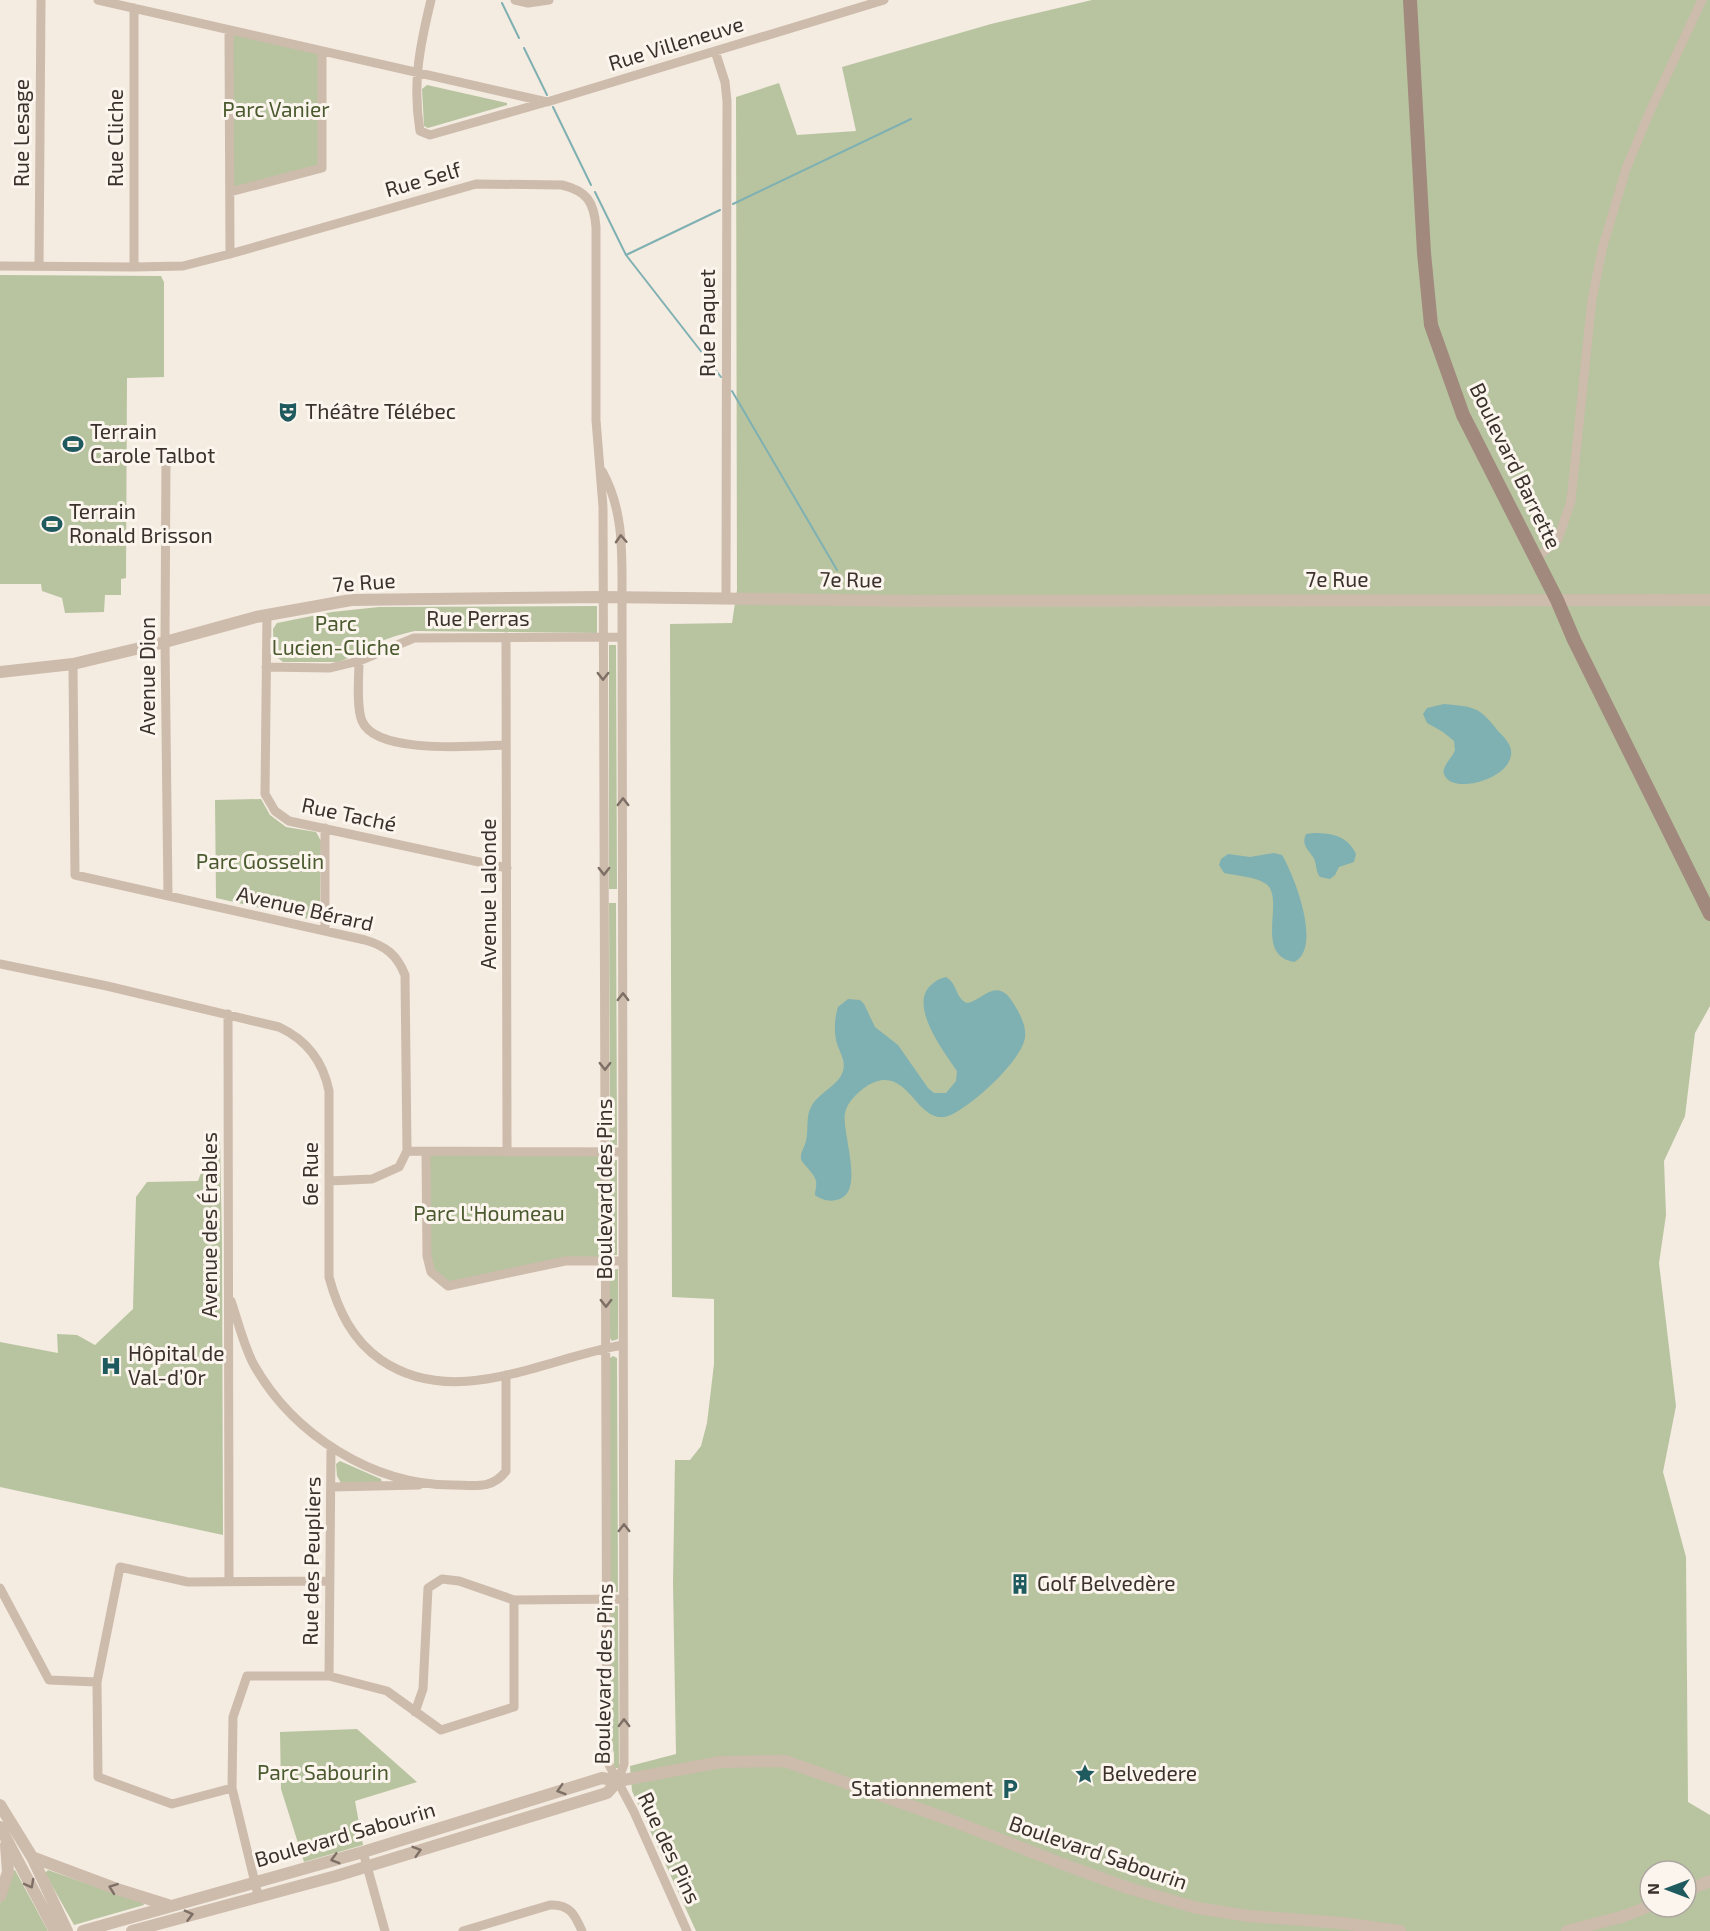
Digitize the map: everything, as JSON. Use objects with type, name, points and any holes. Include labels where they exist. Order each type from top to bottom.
[{"type":"main road","name":"Boulevard Barrette","points":[[1410,0],[1424,253],[1431,325],[1463,415],[1557,600],[1710,914]]},
{"type":"street","name":"Rue Lesage","points":[[39,266],[41,0]]},
{"type":"street","name":"Rue Villeneuve","points":[[98,0],[548,102]]},
{"type":"street","points":[[416,72],[431,0]]},
{"type":"street","points":[[515,0],[528,3],[549,0]]},
{"type":"street","name":"Rue Villeneuve","points":[[416,72],[417,116],[420,131],[430,135],[715,51],[861,3],[884,0]]},
{"type":"street","points":[[1536,559],[1558,539],[1571,501],[1592,299],[1603,246],[1626,169],[1650,111],[1702,0]]},
{"type":"street","name":"Rue Cliche","points":[[134,8],[134,267]]},
{"type":"street","points":[[229,30],[230,254]]},
{"type":"street","points":[[230,192],[322,168],[322,51]]},
{"type":"street","name":"Rue Paquet","points":[[715,51],[725,82],[727,101],[726,597]]},
{"type":"street","name":"Rue Self","points":[[0,266],[183,266],[476,184],[551,184],[574,188],[585,195],[595,212],[596,420],[597,447],[601,468],[602,597]]},
{"type":"street","name":"Avenue Dion","points":[[166,456],[165,642],[168,896]]},
{"type":"street","name":"Rue Self","points":[[601,468],[610,484],[618,509],[622,597]]},
{"type":"street","name":"Boulevard des Pins","points":[[602,597],[607,1761],[618,1781]]},
{"type":"street","name":"Boulevard des Pins","points":[[618,1781],[624,1764],[622,597]]},
{"type":"street","name":"7e Rue","points":[[0,672],[73,664],[267,614],[351,600],[726,597],[914,601],[1710,600]]},
{"type":"street","name":"Rue Taché","points":[[267,614],[265,794],[275,811],[290,821],[507,868]]},
{"type":"street","name":"Avenue Lalonde","points":[[506,637],[507,1152]]},
{"type":"street","name":"Rue Perras","points":[[267,667],[330,668],[359,661],[414,638],[622,637]]},
{"type":"street","points":[[359,661],[362,721],[375,736],[430,747],[506,745]]},
{"type":"street","name":"Avenue Bérard","points":[[73,664],[75,875],[386,947],[400,963],[405,975],[407,1151]]},
{"type":"street","points":[[325,828],[325,932]]},
{"type":"street","points":[[604,897],[623,897]]},
{"type":"street","name":"6e Rue","points":[[0,964],[279,1027],[291,1032],[310,1049],[326,1075],[329,1091],[329,1277],[341,1313],[364,1346],[392,1367],[422,1379],[460,1382],[506,1375],[623,1345]]},
{"type":"street","name":"Avenue des Érables","points":[[228,1014],[229,1581]]},
{"type":"street","points":[[329,1181],[372,1179],[399,1167],[407,1151],[623,1152]]},
{"type":"street","points":[[426,1152],[427,1256],[431,1272],[448,1286],[565,1261],[623,1261]]},
{"type":"street","points":[[228,1293],[253,1364],[280,1403],[312,1434],[331,1447],[380,1472],[433,1485]]},
{"type":"street","points":[[331,1486],[484,1485],[498,1481],[506,1471],[506,1375]]},
{"type":"street","name":"Rue des Peupliers","points":[[329,1676],[331,1447]]},
{"type":"street","points":[[232,1788],[172,1804],[98,1777],[97,1682],[120,1567],[188,1582],[330,1581]]},
{"type":"street","points":[[415,1712],[423,1689],[428,1588],[442,1579],[459,1581],[514,1600],[624,1599]]},
{"type":"street","points":[[1,1594],[50,1680],[97,1682]]},
{"type":"street","points":[[258,1895],[232,1788],[233,1717],[247,1676],[329,1676],[387,1691],[441,1730],[514,1707],[514,1600]]},
{"type":"street","name":"Boulevard Sabourin","points":[[83,1931],[363,1852],[602,1778],[618,1781],[721,1762],[785,1761],[953,1821],[1108,1881],[1197,1908],[1249,1916],[1342,1923],[1400,1931]]},
{"type":"street","name":"Boulevard Sabourin","points":[[132,1931],[258,1895],[336,1876],[607,1793],[618,1781]]},
{"type":"street","name":"Rue des Pins","points":[[618,1781],[687,1931]]},
{"type":"street","points":[[0,1805],[32,1857],[67,1931]]},
{"type":"street","points":[[0,1896],[8,1872],[2,1833]]},
{"type":"street","points":[[2,1833],[55,1931]]},
{"type":"street","points":[[363,1852],[386,1931]]},
{"type":"street","points":[[32,1857],[120,1890],[169,1905]]},
{"type":"street","points":[[463,1931],[476,1929],[550,1905],[560,1905],[572,1912],[582,1931]]},
{"type":"street","points":[[1567,1931],[1638,1911]]},
{"type":"green space","points":[[1092,0],[1710,0],[1710,1006],[1695,1033],[1685,1116],[1664,1161],[1666,1215],[1659,1263],[1676,1406],[1663,1472],[1686,1557],[1688,1802],[1710,1815],[1710,1931],[696,1931],[632,1791],[630,1766],[676,1754],[673,1583],[675,1460],[690,1460],[701,1446],[707,1423],[714,1364],[714,1299],[672,1297],[670,624],[732,623],[737,590],[736,97],[779,83],[797,135],[856,131],[842,67],[991,24]]},
{"type":"green space","name":"Parc Vanier","points":[[229,30],[322,51],[322,168],[230,192]]},
{"type":"green space","points":[[427,85],[507,103],[507,105],[428,128],[424,126],[422,89]]},
{"type":"green space","points":[[0,275],[161,276],[164,282],[164,377],[127,378],[126,578],[121,579],[121,595],[105,595],[104,612],[65,613],[62,598],[42,591],[41,584],[0,584]]},
{"type":"green space","name":"Parc Lucien-Cliche","points":[[597,606],[597,633],[415,631],[376,643],[338,662],[283,662],[274,655],[273,629],[277,623],[332,612],[379,607]]},
{"type":"green space","points":[[609,645],[616,645],[617,889],[609,889]]},
{"type":"green space","name":"Parc Gosselin","points":[[261,799],[270,815],[286,827],[316,832],[321,841],[320,911],[309,919],[216,898],[215,800]]},
{"type":"green space","points":[[609,903],[616,903],[617,1145],[610,1145]]},
{"type":"green space","points":[[213,1140],[220,1140],[223,1535],[0,1487],[0,1342],[58,1353],[57,1334],[77,1335],[95,1345],[133,1309],[136,1197],[147,1182],[198,1181]]},
{"type":"green space","name":"Parc L'Houmeau","points":[[426,1152],[605,1152],[606,1261],[565,1261],[448,1286],[431,1272]]},
{"type":"green space","points":[[610,1160],[617,1160],[617,1255],[610,1255]]},
{"type":"green space","points":[[618,1269],[618,1339],[612,1341],[610,1338],[610,1270]]},
{"type":"green space","points":[[613,1356],[617,1358],[618,1592],[610,1592],[610,1358]]},
{"type":"green space","points":[[340,1461],[381,1479],[382,1482],[341,1483],[337,1476],[336,1464]]},
{"type":"green space","points":[[610,1606],[618,1606],[619,1768],[614,1768],[614,1753],[611,1744]]},
{"type":"green space","name":"Parc Sabourin","points":[[357,1729],[417,1782],[355,1801],[363,1845],[304,1862],[281,1789],[280,1732]]},
{"type":"green space","points":[[15,1870],[48,1931],[0,1931],[0,1903]]},
{"type":"green space","points":[[48,1870],[144,1905],[74,1925],[45,1873]]},
{"type":"water","points":[[1444,704],[1469,707],[1486,717],[1506,740],[1511,750],[1510,760],[1503,769],[1482,781],[1469,784],[1458,784],[1449,780],[1444,771],[1455,750],[1454,741],[1427,723],[1423,714],[1427,708]]},
{"type":"water","points":[[1314,833],[1344,839],[1356,854],[1354,862],[1339,867],[1330,879],[1320,877],[1314,859],[1304,841],[1306,834]]},
{"type":"water","points":[[1274,853],[1282,855],[1293,878],[1306,927],[1306,942],[1302,954],[1294,962],[1282,957],[1275,949],[1272,938],[1273,901],[1271,891],[1266,884],[1251,878],[1224,873],[1219,865],[1221,859],[1228,854],[1250,857]]},
{"type":"water","points":[[946,977],[953,983],[960,998],[967,1003],[992,991],[997,990],[1006,994],[1015,1005],[1023,1023],[1025,1037],[1022,1047],[994,1082],[969,1104],[948,1116],[937,1117],[927,1112],[901,1086],[891,1081],[879,1081],[864,1088],[852,1099],[845,1113],[851,1162],[850,1187],[845,1196],[836,1200],[822,1199],[815,1195],[815,1178],[801,1157],[812,1105],[838,1080],[844,1067],[835,1030],[838,1007],[848,999],[860,1000],[875,1027],[898,1045],[928,1088],[934,1093],[946,1093],[956,1081],[957,1071],[931,1030],[924,1006],[925,995],[930,986]]},
{"type":"waterway","points":[[502,3],[519,38]]},
{"type":"waterway","points":[[524,48],[547,95]]},
{"type":"waterway","points":[[553,107],[591,185]]},
{"type":"waterway","points":[[733,204],[911,119]]},
{"type":"waterway","points":[[595,192],[626,255],[721,377]]},
{"type":"waterway","points":[[626,255],[720,210]]},
{"type":"waterway","points":[[732,391],[837,570]]},
{"type":"place","name":"Théâtre Télébec","points":[[288,412]]},
{"type":"place","name":"Terrain Carole Talbot","points":[[73,444]]},
{"type":"place","name":"Terrain Ronald Brisson","points":[[52,524]]},
{"type":"place","name":"Hôpital de Val-d’Or","points":[[111,1366]]},
{"type":"place","name":"Golf Belvedère","points":[[1020,1584]]},
{"type":"place","name":"Belvedere","points":[[1085,1774]]},
{"type":"place","name":"Stationnement","points":[[1010,1789]]}]
